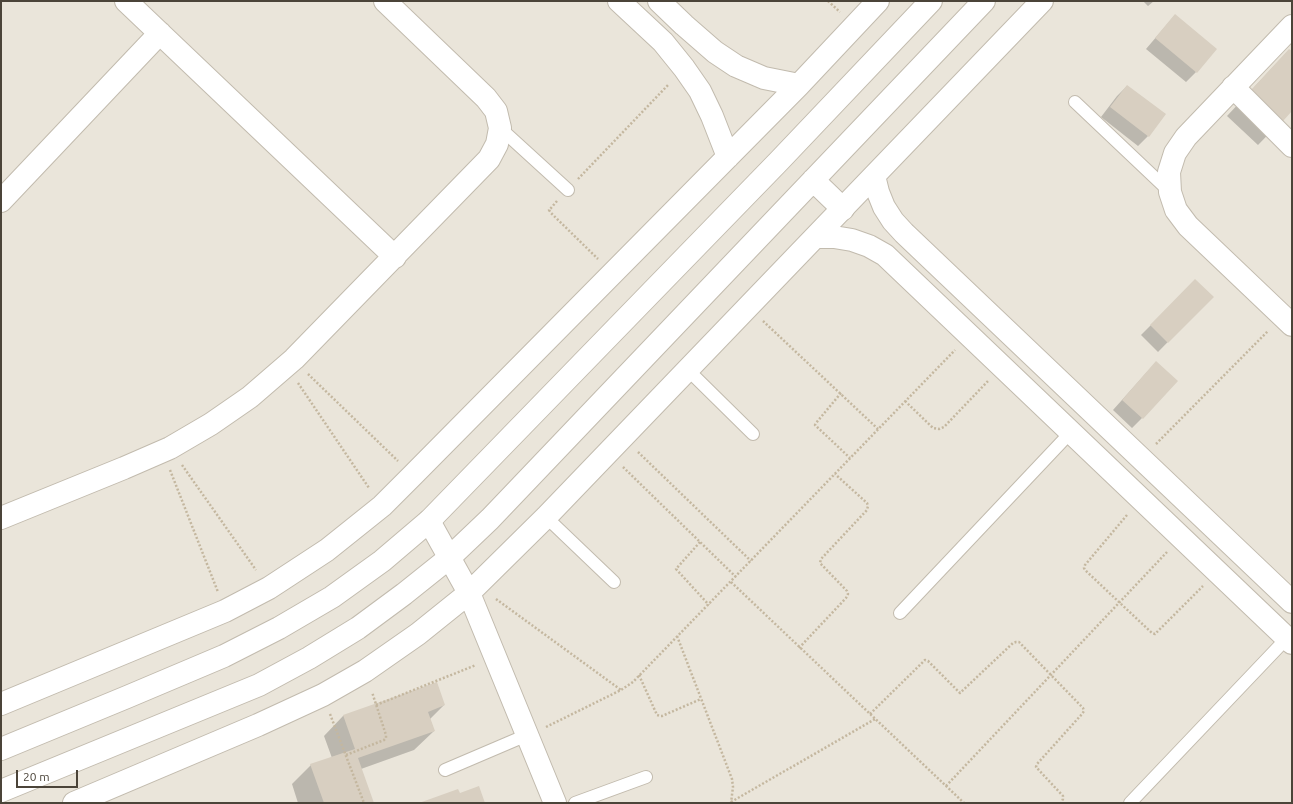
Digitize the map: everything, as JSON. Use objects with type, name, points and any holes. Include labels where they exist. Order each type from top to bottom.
[{"type":"street","points":[[126,1],[395,257]]},
{"type":"street","points":[[1,518],[166,449],[211,424],[250,397],[290,363],[489,159],[497,144],[500,128],[496,111],[486,98],[385,1]]},
{"type":"street","points":[[619,1],[663,42],[684,68],[700,91],[712,116],[728,157]]},
{"type":"street","points":[[659,1],[715,52],[736,66],[764,78],[799,85]]},
{"type":"street","points":[[1,704],[225,611],[268,588],[327,550],[382,506],[799,85],[878,1]]},
{"type":"street","points":[[1,749],[224,656],[279,628],[332,597],[382,561],[429,521],[931,1]]},
{"type":"street","points":[[1,791],[259,685],[309,658],[358,628],[449,558],[496,513],[984,1]]},
{"type":"street","points":[[74,803],[258,725],[323,695],[365,671],[418,634],[473,590],[546,518],[1042,1]]},
{"type":"street","points":[[1287,321],[1188,226],[1176,210],[1170,192],[1169,172],[1175,153],[1186,137],[1292,26]]},
{"type":"street","points":[[1,201],[160,33]]},
{"type":"street","points":[[1233,87],[1292,146]]},
{"type":"street","points":[[874,176],[884,207],[897,225],[1292,602]]},
{"type":"street","points":[[813,180],[843,208]]},
{"type":"street","points":[[816,237],[834,237],[852,240],[885,254],[1290,640]]},
{"type":"street","points":[[429,521],[449,558],[473,590],[495,657],[555,803]]},
{"type":"lane","points":[[1075,102],[1170,192]]},
{"type":"lane","points":[[500,128],[568,190]]},
{"type":"lane","points":[[688,370],[753,434]]},
{"type":"lane","points":[[900,613],[1071,432]]},
{"type":"lane","points":[[546,518],[614,582]]},
{"type":"lane","points":[[1130,803],[1290,640]]},
{"type":"lane","points":[[445,770],[527,735]]},
{"type":"lane","points":[[575,803],[646,777]]},
{"type":"path","points":[[613,273],[550,213],[549,210],[684,68]]},
{"type":"path","points":[[748,307],[878,429]]},
{"type":"path","points":[[1141,458],[1287,321]]},
{"type":"path","points":[[527,735],[621,690],[633,682],[969,335]]},
{"type":"path","points":[[290,363],[413,475]]},
{"type":"path","points":[[290,363],[382,506]]},
{"type":"path","points":[[905,401],[933,428],[939,430],[944,427],[1002,366]]},
{"type":"path","points":[[841,394],[815,425],[850,458]]},
{"type":"path","points":[[623,438],[751,561]]},
{"type":"path","points":[[166,449],[268,588]]},
{"type":"path","points":[[166,449],[225,611]]},
{"type":"path","points":[[608,453],[736,577]]},
{"type":"path","points":[[800,648],[848,594],[847,591],[820,563],[821,559],[867,510],[868,506],[867,503],[835,474]]},
{"type":"path","points":[[1141,499],[1084,568],[1120,603],[1152,633],[1155,634],[1217,571]]},
{"type":"path","points":[[946,786],[1181,537]]},
{"type":"path","points":[[700,542],[676,569],[709,605]]},
{"type":"path","points":[[731,582],[963,803]]},
{"type":"path","points":[[473,590],[621,690]]},
{"type":"path","points":[[677,636],[732,779],[733,788],[731,802]]},
{"type":"path","points":[[870,714],[925,660],[928,661],[960,693],[1014,643],[1019,642],[1083,708],[1084,711],[1036,767],[1062,796],[1063,799],[1061,803]]},
{"type":"path","points":[[376,705],[495,657]]},
{"type":"path","points":[[346,755],[386,738],[365,671]]},
{"type":"path","points":[[639,675],[657,715],[662,716],[701,699]]},
{"type":"path","points":[[323,695],[364,803]]},
{"type":"path","points":[[731,802],[875,719]]},
{"type":"shaded area","points":[[1,1],[1292,1],[1292,803],[1,803]]},
{"type":"building","points":[[1175,14],[1217,49],[1197,73],[1155,38]]},
{"type":"building","points":[[1289,49],[1292,51],[1292,111],[1274,131],[1241,101]]},
{"type":"building","points":[[1127,85],[1166,114],[1149,137],[1110,107]]},
{"type":"building","points":[[1195,279],[1214,297],[1168,343],[1150,325]]},
{"type":"building","points":[[1156,361],[1178,381],[1143,419],[1122,400]]},
{"type":"building","points":[[437,682],[445,705],[428,712],[435,731],[358,758],[374,803],[324,803],[310,764],[355,749],[343,715]]},
{"type":"building","points":[[479,786],[485,803],[419,803],[458,789],[460,793]]}]
